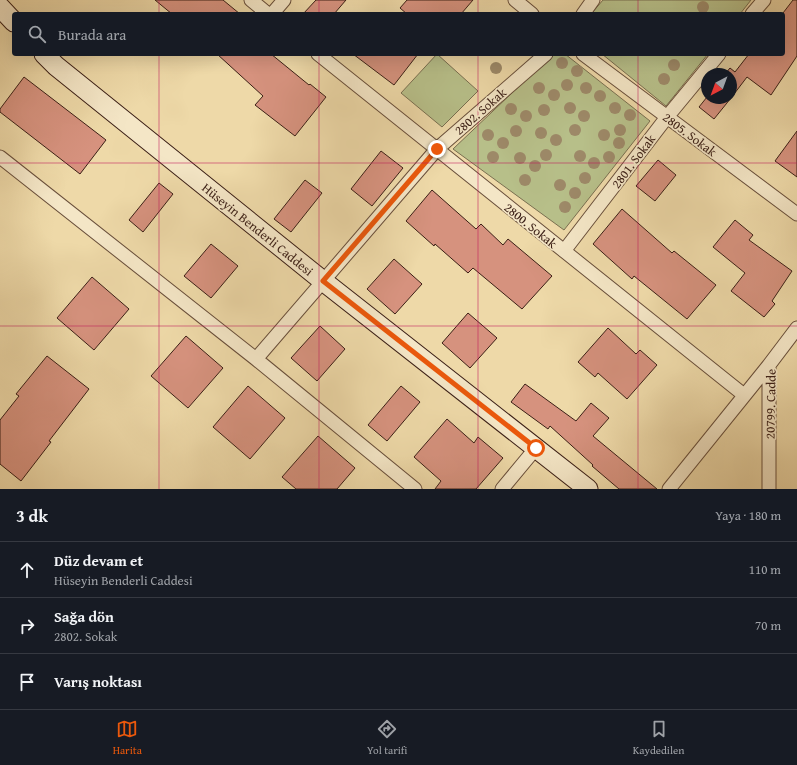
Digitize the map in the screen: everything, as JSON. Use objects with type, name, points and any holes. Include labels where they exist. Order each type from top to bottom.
[{"type":"main road","points":[[0,7],[12,20]]},
{"type":"main road","name":"Hüseyin Benderli Caddesi","points":[[46,56],[56,66],[323,281],[588,489]]},
{"type":"street","points":[[251,0],[266,12]]},
{"type":"street","points":[[274,12],[284,0]]},
{"type":"street","points":[[515,0],[530,12]]},
{"type":"street","points":[[584,12],[593,0]]},
{"type":"street","points":[[754,12],[764,0]]},
{"type":"street","name":"2800. Sokak","points":[[321,56],[744,395]]},
{"type":"street","name":"2802. Sokak","points":[[256,359],[437,149],[544,56]]},
{"type":"street","name":"2805. Sokak","points":[[586,56],[797,214]]},
{"type":"street","name":"2801. Sokak","points":[[564,251],[667,117],[717,56]]},
{"type":"street","points":[[0,157],[256,359],[415,489]]},
{"type":"street","name":"20799. Cadde","points":[[769,489],[770,365],[797,328]]},
{"type":"street","points":[[669,489],[744,395],[770,365]]},
{"type":"street","points":[[502,489],[536,448]]},
{"type":"green space","points":[[603,0],[751,0],[742,12],[593,12]]},
{"type":"green space","points":[[435,56],[439,56],[478,91],[442,127],[401,93]]},
{"type":"green space","points":[[551,56],[568,56],[650,121],[564,230],[453,149]]},
{"type":"green space","points":[[604,56],[706,56],[666,106]]},
{"type":"building","points":[[155,0],[223,0],[238,12],[170,12]]},
{"type":"building","points":[[316,0],[346,0],[336,12],[305,12]]},
{"type":"building","points":[[407,0],[473,0],[463,12],[405,12],[400,8]]},
{"type":"building","points":[[793,0],[797,0],[797,56],[771,95],[747,77],[737,90],[737,69],[747,56],[785,56],[785,12],[784,12]]},
{"type":"building","points":[[219,56],[273,56],[326,97],[295,136],[255,105],[263,96]]},
{"type":"building","points":[[356,56],[416,56],[394,85]]},
{"type":"building","points":[[24,77],[106,140],[80,174],[0,112],[0,109]]},
{"type":"building","points":[[701,104],[726,104],[714,119],[699,107]]},
{"type":"building","points":[[797,131],[797,177],[775,161]]},
{"type":"building","points":[[381,151],[403,168],[372,206],[351,189]]},
{"type":"building","points":[[658,160],[676,175],[655,201],[636,186]]},
{"type":"building","points":[[305,180],[322,193],[291,232],[274,219]]},
{"type":"building","points":[[159,183],[173,194],[143,232],[129,220]]},
{"type":"building","points":[[432,190],[476,229],[481,224],[503,245],[508,239],[552,276],[522,309],[473,268],[468,273],[406,221]]},
{"type":"building","points":[[622,209],[672,253],[674,251],[716,285],[687,319],[634,276],[632,279],[593,244]]},
{"type":"building","points":[[735,220],[753,235],[749,240],[792,271],[772,301],[775,304],[764,317],[731,291],[745,273],[713,247]]},
{"type":"building","points":[[211,244],[238,266],[211,298],[184,276]]},
{"type":"building","points":[[394,259],[422,284],[395,314],[367,289]]},
{"type":"building","points":[[92,277],[129,309],[94,350],[57,318]]},
{"type":"building","points":[[468,313],[497,338],[470,368],[442,343]]},
{"type":"building","points":[[320,326],[345,349],[317,381],[291,358]]},
{"type":"building","points":[[608,328],[636,354],[640,350],[657,365],[627,399],[598,373],[595,377],[578,362]]},
{"type":"building","points":[[186,336],[223,368],[188,408],[151,376]]},
{"type":"building","points":[[47,356],[89,389],[49,441],[51,442],[21,481],[0,464],[0,420],[19,396],[16,394]]},
{"type":"building","points":[[525,384],[576,421],[591,403],[609,418],[593,436],[657,489],[619,489],[592,466],[593,465],[550,426],[548,429],[511,402]]},
{"type":"building","points":[[248,386],[285,418],[250,459],[213,427]]},
{"type":"building","points":[[401,386],[420,402],[387,441],[368,425]]},
{"type":"building","points":[[447,419],[474,443],[478,437],[503,458],[476,489],[435,489],[441,481],[414,457]]},
{"type":"building","points":[[318,436],[355,468],[337,489],[296,489],[282,477]]},
{"type":"route","points":[[437,149],[323,281],[536,448]]}]
